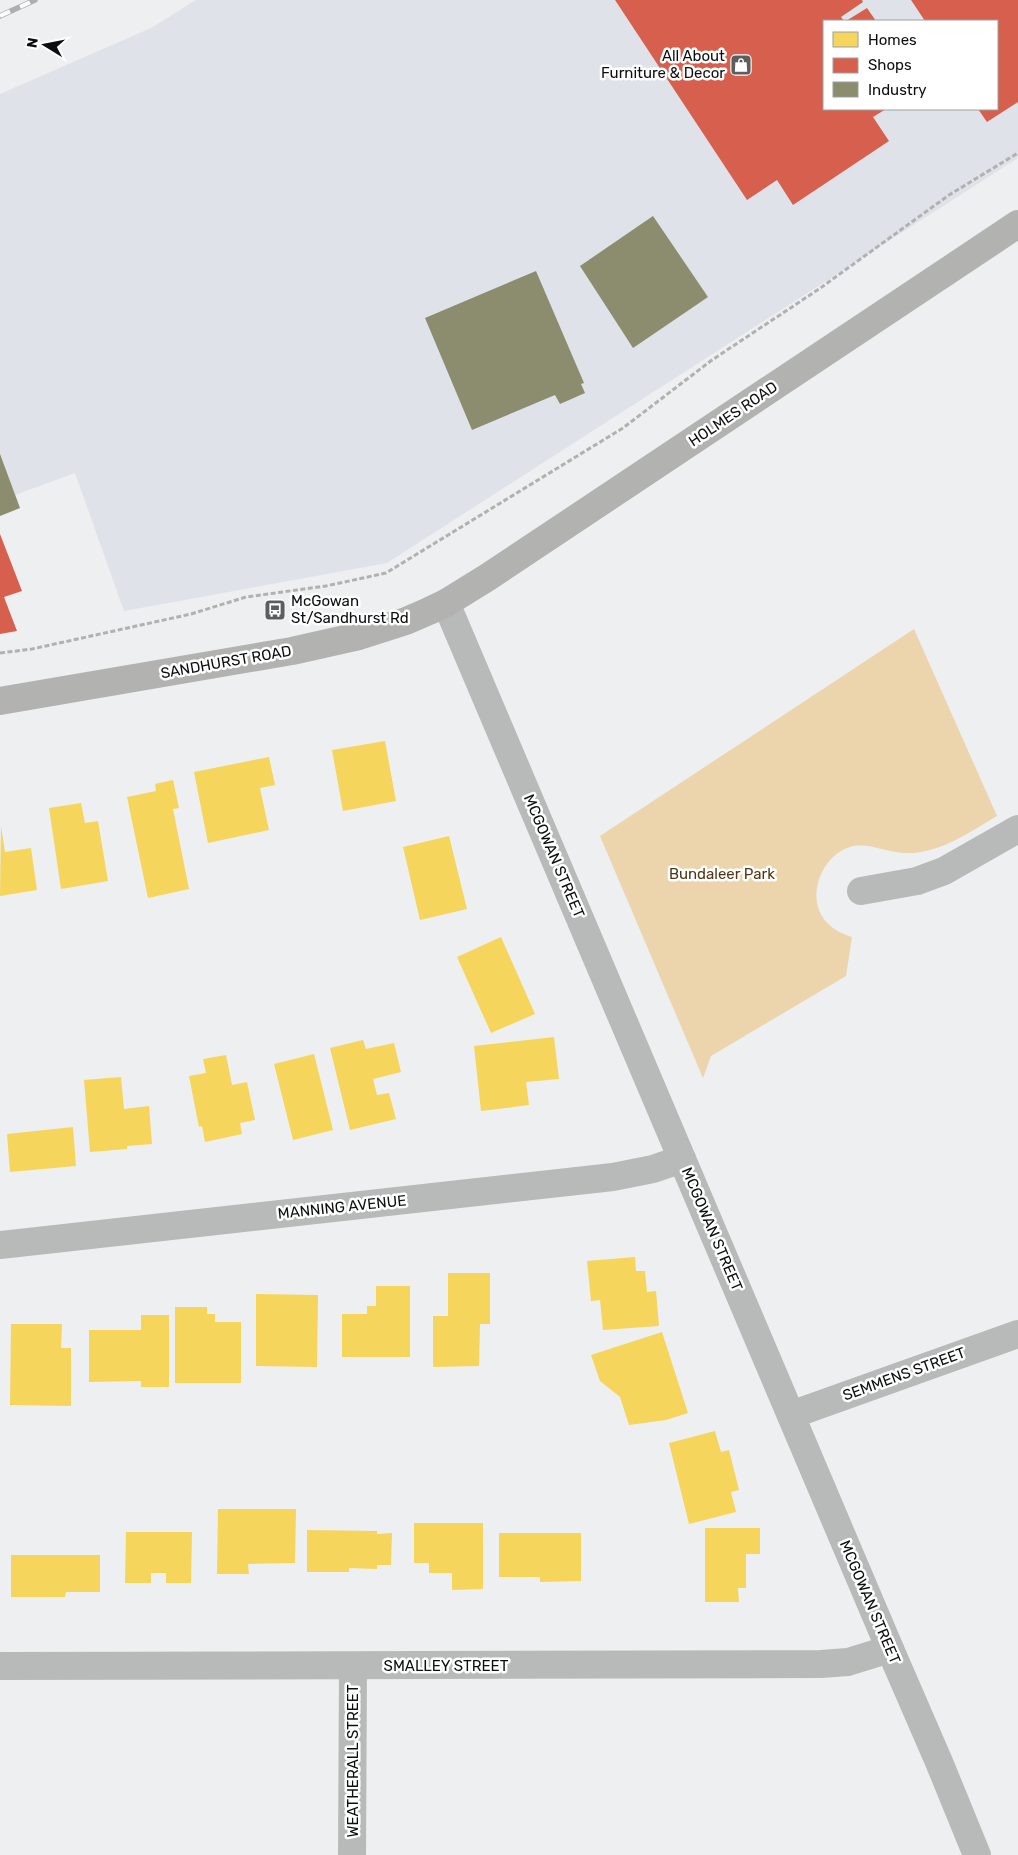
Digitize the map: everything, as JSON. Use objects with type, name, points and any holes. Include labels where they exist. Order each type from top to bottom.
[{"type":"main road","name":"HOLMES ROAD","points":[[446,603],[496,572],[1018,224]]},
{"type":"main road","name":"SANDHURST ROAD","points":[[0,702],[334,642],[406,621],[446,603]]},
{"type":"street","name":"MCGOWAN STREET","points":[[446,603],[890,1649],[940,1762],[977,1855]]},
{"type":"street","points":[[861,891],[917,881],[944,871],[1018,829]]},
{"type":"street","name":"MANNING AVENUE","points":[[0,1245],[613,1177],[653,1169],[682,1159]]},
{"type":"street","name":"SEMMENS STREET","points":[[791,1415],[1018,1334]]},
{"type":"street","name":"SMALLEY STREET","points":[[0,1666],[821,1664],[848,1662],[890,1649]]},
{"type":"street","name":"WEATHERALL STREET","points":[[352,1855],[353,1666]]},
{"type":"path","points":[[0,653],[32,650],[191,614],[246,597],[326,586],[386,573],[623,428],[712,360],[819,289],[949,195],[1018,153]]},
{"type":"shaded area","points":[[196,0],[1018,0],[1018,158],[387,563],[124,611],[75,473],[15,495],[20,508],[0,516],[0,94],[151,28]]},
{"type":"green space","name":"Bundaleer Park","points":[[914,629],[997,816],[964,836],[940,847],[916,853],[903,853],[870,846],[856,846],[841,851],[833,858],[821,876],[816,896],[818,907],[828,924],[839,932],[852,937],[846,976],[711,1056],[703,1078],[600,836]]},
{"type":"building: Homes","points":[[385,741],[396,801],[343,811],[332,750]]},
{"type":"building: Homes","points":[[269,757],[275,785],[260,788],[269,830],[208,843],[194,772]]},
{"type":"building: Homes","points":[[173,780],[179,808],[173,809],[189,889],[148,898],[127,797],[156,791],[155,784]]},
{"type":"building: Homes","points":[[81,803],[85,823],[98,821],[108,881],[61,889],[49,808]]},
{"type":"building: Homes","points":[[1,826],[5,852],[31,848],[37,890],[0,896]]},
{"type":"building: Homes","points":[[449,836],[467,909],[420,920],[403,847]]},
{"type":"building: Homes","points":[[501,937],[535,1014],[491,1033],[457,957]]},
{"type":"building: Homes","points":[[554,1037],[559,1079],[526,1082],[529,1105],[481,1111],[474,1046]]},
{"type":"building: Homes","points":[[363,1040],[366,1049],[394,1043],[401,1072],[373,1079],[377,1095],[389,1093],[396,1119],[350,1130],[330,1048]]},
{"type":"building: Homes","points":[[314,1054],[333,1130],[293,1140],[274,1064]]},
{"type":"building: Homes","points":[[226,1055],[232,1085],[247,1082],[255,1120],[240,1123],[242,1134],[205,1142],[202,1126],[199,1127],[189,1076],[206,1073],[203,1059]]},
{"type":"building: Homes","points":[[121,1077],[124,1109],[149,1106],[152,1144],[127,1146],[127,1149],[90,1152],[84,1080]]},
{"type":"building: Homes","points":[[73,1127],[76,1166],[10,1172],[7,1134]]},
{"type":"building: Homes","points":[[635,1257],[636,1271],[645,1271],[647,1292],[656,1291],[659,1326],[603,1330],[600,1300],[591,1301],[587,1261]]},
{"type":"building: Homes","points":[[448,1273],[490,1273],[490,1324],[480,1324],[479,1366],[433,1367],[433,1316],[448,1316]]},
{"type":"building: Homes","points":[[376,1286],[410,1286],[410,1357],[342,1357],[342,1314],[367,1314],[367,1306],[376,1306]]},
{"type":"building: Homes","points":[[256,1294],[318,1295],[317,1367],[256,1366]]},
{"type":"building: Homes","points":[[175,1307],[207,1307],[207,1314],[215,1314],[215,1322],[241,1322],[241,1383],[175,1383]]},
{"type":"building: Homes","points":[[141,1315],[169,1315],[169,1387],[141,1387],[141,1381],[89,1382],[89,1330],[141,1330]]},
{"type":"building: Homes","points":[[11,1324],[62,1324],[61,1348],[71,1348],[71,1406],[10,1405]]},
{"type":"building: Homes","points":[[662,1332],[688,1413],[666,1420],[629,1425],[620,1397],[600,1381],[591,1355]]},
{"type":"building: Homes","points":[[715,1431],[721,1452],[729,1450],[739,1490],[731,1492],[736,1512],[689,1524],[669,1443]]},
{"type":"building: Homes","points":[[218,1509],[296,1509],[295,1563],[248,1564],[249,1574],[217,1574]]},
{"type":"building: Homes","points":[[414,1523],[483,1523],[483,1589],[452,1590],[452,1573],[429,1573],[429,1563],[414,1563]]},
{"type":"building: Homes","points":[[705,1528],[760,1528],[760,1554],[746,1554],[746,1588],[738,1588],[739,1602],[705,1602]]},
{"type":"building: Homes","points":[[307,1530],[377,1531],[377,1534],[392,1533],[391,1565],[377,1565],[377,1569],[349,1568],[349,1572],[307,1572]]},
{"type":"building: Homes","points":[[126,1532],[192,1532],[191,1583],[166,1583],[166,1573],[151,1573],[151,1583],[125,1583]]},
{"type":"building: Homes","points":[[499,1533],[581,1533],[581,1581],[540,1582],[540,1577],[499,1577]]},
{"type":"building: Homes","points":[[11,1555],[100,1555],[100,1592],[66,1592],[65,1597],[11,1597]]},
{"type":"building: Shops","name":"All About Furniture & Decor","points":[[615,0],[862,0],[863,2],[841,17],[843,20],[823,20],[823,110],[884,110],[873,117],[889,141],[793,205],[777,180],[747,200]]},
{"type":"building: Shops","points":[[911,0],[1018,0],[1018,102],[987,122],[979,110],[998,110],[998,20],[924,20]]},
{"type":"building: Shops","points":[[867,8],[875,20],[848,20]]},
{"type":"building: Shops","points":[[0,534],[22,591],[4,597],[17,631],[0,634]]},
{"type":"building: Industry","points":[[653,216],[708,297],[633,348],[580,266]]},
{"type":"building: Industry","points":[[536,271],[584,383],[581,384],[585,393],[560,404],[555,395],[472,430],[425,318]]},
{"type":"building: Industry","points":[[0,454],[20,508],[0,516]]},
{"type":"railway","points":[[0,16],[35,0]]},
{"type":"place","name":"All About Furniture & Decor","points":[[741,65]]},
{"type":"place","name":"McGowan St/Sandhurst Rd","points":[[275,610]]}]
